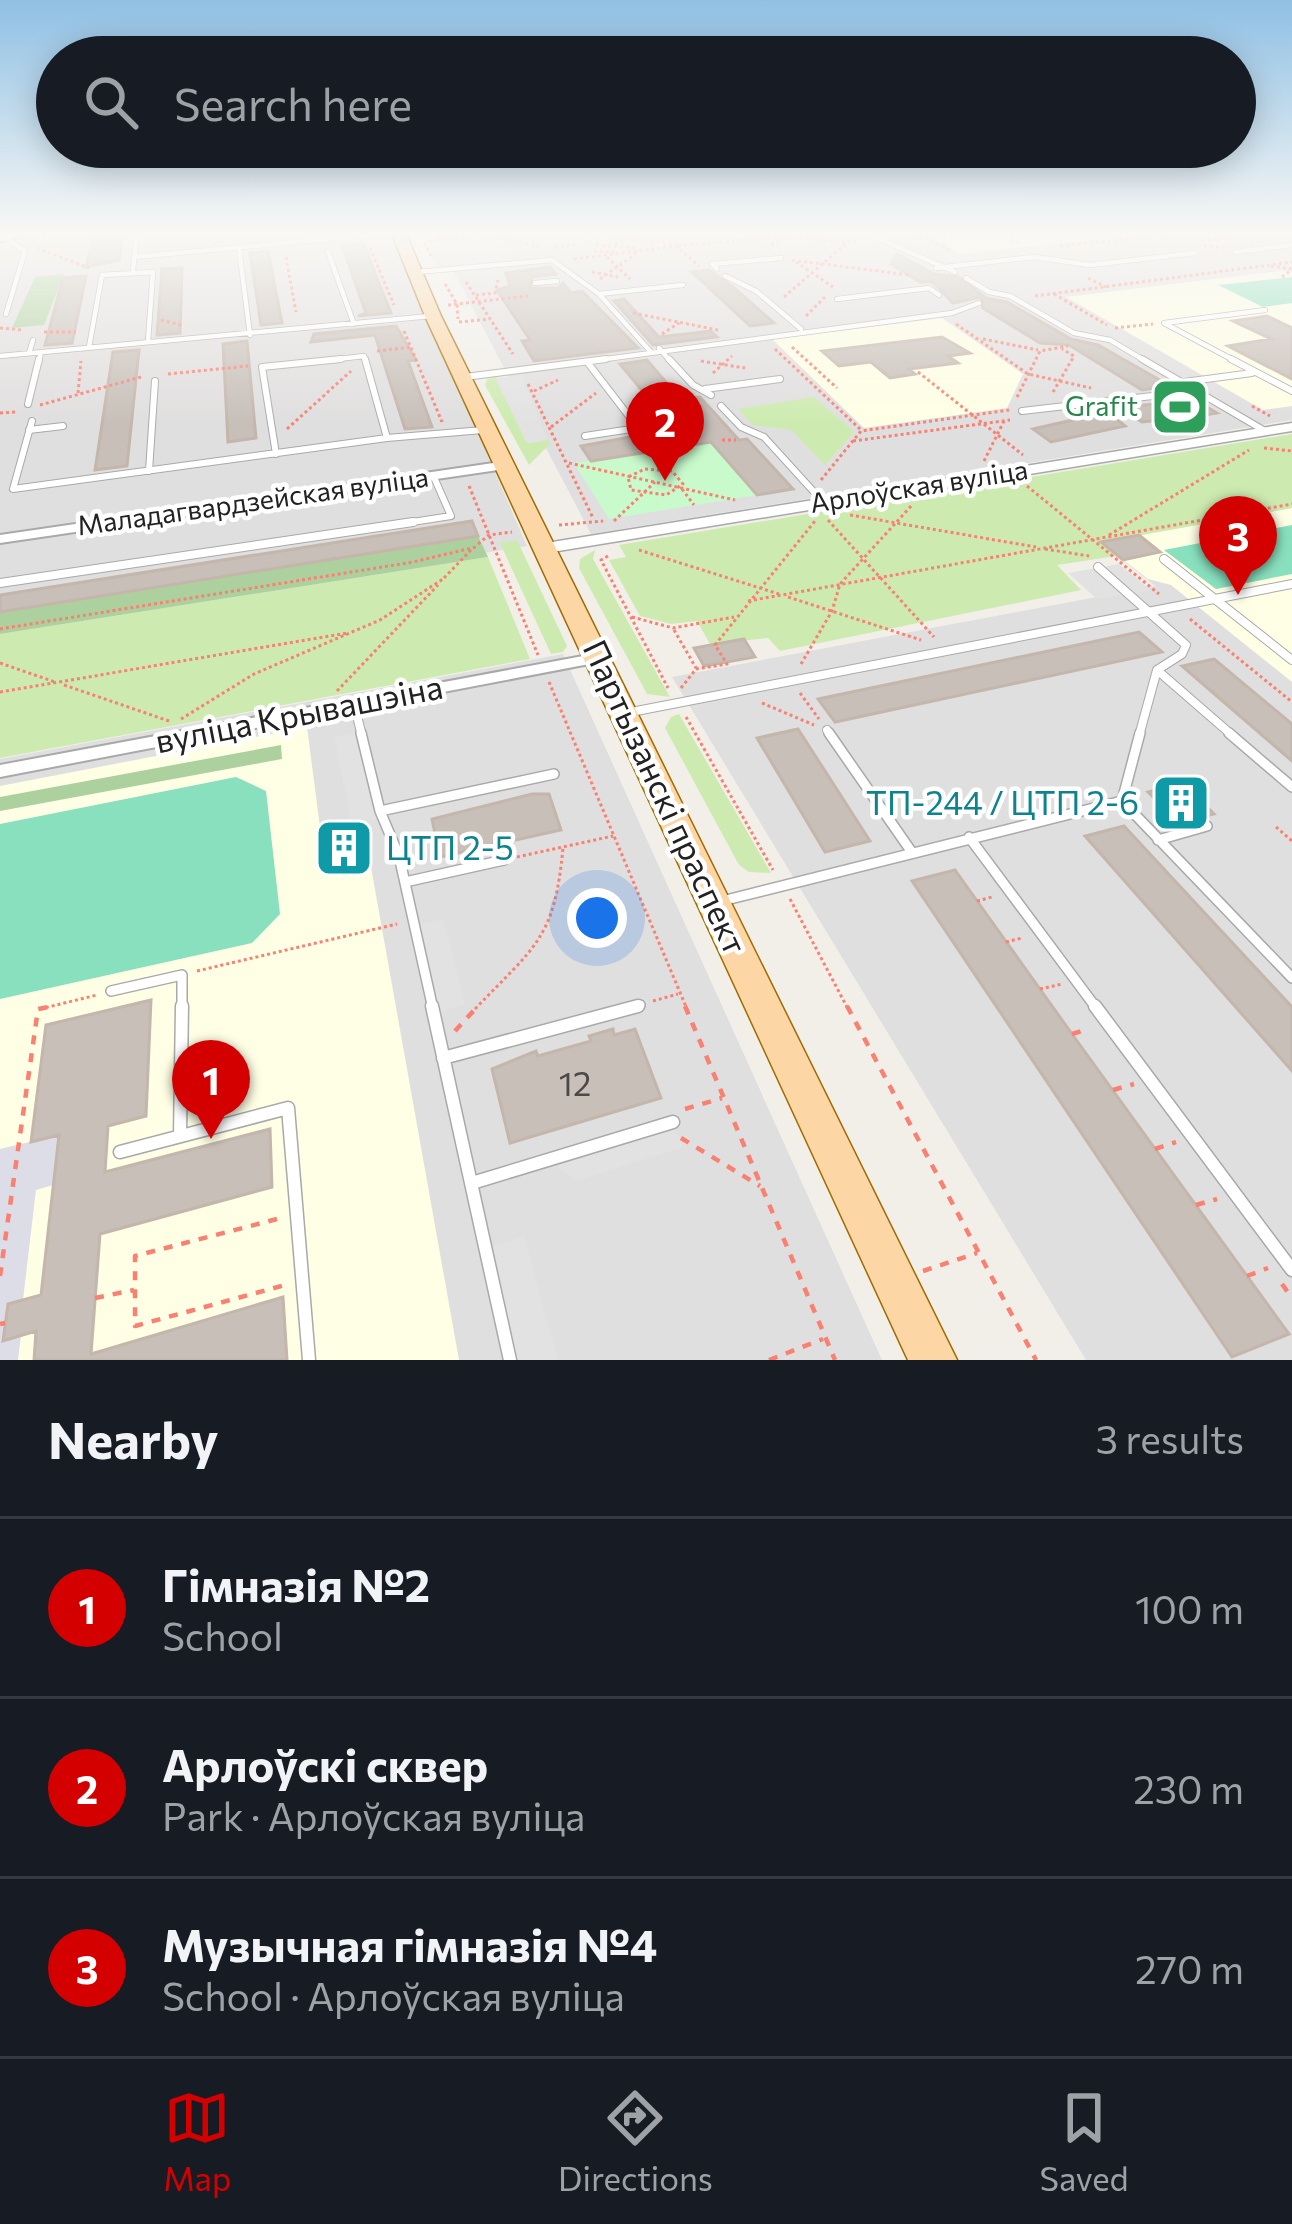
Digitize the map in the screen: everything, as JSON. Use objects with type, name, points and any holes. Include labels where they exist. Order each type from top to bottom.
[{"type":"main road","name":"Партызанскі праспект","points":[[426,297],[933,1360]]},
{"type":"street","name":"Арлоўская вуліца","points":[[546,548],[820,508],[1292,427]]},
{"type":"street","name":"Маладагвардзейская вуліца","points":[[0,539],[507,465]]},
{"type":"street","name":"вуліца Крывашэіна","points":[[0,770],[599,658]]},
{"type":"lane","points":[[6,314],[11,297]]},
{"type":"lane","points":[[86,348],[97,297]]},
{"type":"lane","points":[[148,341],[151,297]]},
{"type":"lane","points":[[245,297],[250,335]]},
{"type":"lane","points":[[344,297],[354,324]]},
{"type":"lane","points":[[602,297],[704,390],[783,377]]},
{"type":"lane","points":[[761,297],[800,328]]},
{"type":"lane","points":[[837,299],[850,297]]},
{"type":"lane","points":[[1000,301],[1020,298],[1074,333],[1110,340],[1264,431]]},
{"type":"lane","points":[[951,302],[961,308]]},
{"type":"lane","points":[[464,377],[800,328],[942,314],[979,303]]},
{"type":"lane","points":[[1164,323],[1265,310]]},
{"type":"lane","points":[[0,356],[218,333],[250,335],[431,311]]},
{"type":"lane","points":[[1164,323],[1292,391]]},
{"type":"lane","points":[[29,353],[33,340]]},
{"type":"lane","points":[[28,404],[41,352]]},
{"type":"lane","points":[[276,454],[262,367],[367,356],[386,438]]},
{"type":"lane","points":[[585,436],[638,428],[587,362]]},
{"type":"lane","points":[[1182,382],[1256,372]]},
{"type":"lane","points":[[149,470],[152,378]]},
{"type":"lane","points":[[1022,411],[1197,391]]},
{"type":"lane","points":[[721,406],[741,427],[764,437],[820,508]]},
{"type":"lane","points":[[63,426],[30,425],[13,489],[386,438],[489,429]]},
{"type":"lane","points":[[0,583],[451,516],[433,475]]},
{"type":"lane","points":[[1164,559],[1292,660]]},
{"type":"lane","points":[[1098,567],[1186,645],[1182,654],[1157,670],[1122,801]]},
{"type":"lane","points":[[625,713],[1292,584]]},
{"type":"lane","points":[[1157,670],[1292,787]]},
{"type":"lane","points":[[346,706],[405,882],[510,1360]]},
{"type":"lane","points":[[827,730],[911,851]]},
{"type":"lane","points":[[380,811],[554,774]]},
{"type":"lane","points":[[715,902],[1122,801]]},
{"type":"lane","points":[[1122,801],[1292,978]]},
{"type":"lane","points":[[1158,840],[1208,826]]},
{"type":"lane","points":[[969,837],[1292,1270]]},
{"type":"lane","points":[[405,882],[504,860]]},
{"type":"lane","points":[[111,992],[182,975],[180,1136]]},
{"type":"lane","points":[[442,1053],[640,1005]]},
{"type":"lane","points":[[120,1152],[288,1108],[309,1360]]},
{"type":"lane","points":[[472,1183],[674,1122]]},
{"type":"path","points":[[293,297],[297,320]]},
{"type":"path","points":[[453,297],[458,320]]},
{"type":"path","points":[[773,305],[783,297]]},
{"type":"path","points":[[800,328],[826,297]]},
{"type":"path","points":[[1020,298],[1025,297]]},
{"type":"path","points":[[1060,297],[1117,328],[1164,323]]},
{"type":"path","points":[[431,311],[478,302]]},
{"type":"path","points":[[614,310],[718,330]]},
{"type":"path","points":[[942,314],[1028,374],[1139,399]]},
{"type":"path","points":[[154,318],[200,330]]},
{"type":"path","points":[[655,339],[679,322]]},
{"type":"path","points":[[761,335],[861,430]]},
{"type":"path","points":[[782,338],[836,388]]},
{"type":"path","points":[[976,338],[1040,351],[1072,345]]},
{"type":"path","points":[[274,440],[367,356],[411,347]]},
{"type":"path","points":[[78,395],[86,348]]},
{"type":"path","points":[[853,441],[1034,417],[1074,356],[1060,348]]},
{"type":"path","points":[[704,390],[738,351]]},
{"type":"path","points":[[983,463],[1040,351]]},
{"type":"path","points":[[664,355],[743,368]]},
{"type":"path","points":[[169,374],[257,365]]},
{"type":"path","points":[[918,372],[1024,456]]},
{"type":"path","points":[[783,377],[806,379]]},
{"type":"path","points":[[39,406],[152,378]]},
{"type":"path","points":[[550,428],[596,393]]},
{"type":"path","points":[[608,550],[610,554],[601,560],[674,697],[696,669],[727,664],[716,645],[820,508],[861,430],[1010,410]]},
{"type":"path","points":[[0,413],[19,411],[20,425]]},
{"type":"path","points":[[557,443],[596,516],[590,520],[597,530]]},
{"type":"path","points":[[1106,536],[1255,447],[1292,451]]},
{"type":"path","points":[[566,463],[743,501]]},
{"type":"path","points":[[628,476],[664,469],[679,475],[681,488],[697,509]]},
{"type":"path","points":[[628,476],[627,485],[642,494],[666,495],[681,488]]},
{"type":"path","points":[[461,498],[466,479]]},
{"type":"path","points":[[612,522],[656,482]]},
{"type":"path","points":[[1026,485],[1292,702]]},
{"type":"path","points":[[827,730],[792,681],[832,611],[840,584],[914,504]]},
{"type":"path","points":[[748,601],[1292,504]]},
{"type":"path","points":[[637,550],[944,647],[820,508]]},
{"type":"path","points":[[848,515],[1120,562]]},
{"type":"path","points":[[346,706],[338,690],[443,579],[489,535],[512,532]]},
{"type":"path","points":[[0,629],[413,562],[476,547]]},
{"type":"path","points":[[145,744],[254,674],[355,632],[443,579]]},
{"type":"path","points":[[631,617],[673,628],[736,617]]},
{"type":"path","points":[[673,628],[696,669]]},
{"type":"path","points":[[0,692],[355,632]]},
{"type":"path","points":[[0,663],[175,723]]},
{"type":"path","points":[[546,674],[835,1360]]},
{"type":"path","points":[[736,692],[827,730]]},
{"type":"path","points":[[677,702],[782,885],[1036,1360]]},
{"type":"path","points":[[1276,827],[1292,841]]},
{"type":"path","points":[[504,860],[614,836]]},
{"type":"path","points":[[442,1053],[477,1003],[524,960],[556,905],[562,848]]},
{"type":"path","points":[[977,901],[998,896]]},
{"type":"path","points":[[182,975],[405,922]]},
{"type":"path","points":[[1006,942],[1028,937]]},
{"type":"path","points":[[1040,989],[1062,983]]},
{"type":"path","points":[[0,1276],[38,1009],[111,992]]},
{"type":"path","points":[[640,1005],[680,994]]},
{"type":"path","points":[[1072,1034],[1095,1027]]},
{"type":"path","points":[[1113,1090],[1136,1084]]},
{"type":"path","points":[[659,1126],[761,1186]]},
{"type":"path","points":[[1155,1149],[1178,1141]]},
{"type":"path","points":[[1196,1205],[1219,1198]]},
{"type":"path","points":[[297,1214],[135,1256],[135,1326],[302,1280]]},
{"type":"path","points":[[896,1281],[978,1252]]},
{"type":"path","points":[[1247,1276],[1270,1268]]},
{"type":"path","points":[[284,1286],[302,1280]]},
{"type":"path","points":[[95,1298],[135,1290]]},
{"type":"path","points":[[769,1360],[826,1338]]},
{"type":"shaded area","points":[[0,297],[419,297],[527,546],[0,633]]},
{"type":"shaded area","points":[[467,297],[1292,297],[1292,420],[591,534]]},
{"type":"shaded area","points":[[1067,297],[1292,297],[1292,406],[1263,410]]},
{"type":"shaded area","points":[[942,318],[1023,374],[1007,408],[864,428],[772,339]]},
{"type":"shaded area","points":[[522,375],[548,440],[527,443],[495,378]]},
{"type":"shaded area","points":[[1292,508],[1292,1360],[1086,1360],[672,677],[1155,586],[1101,542]]},
{"type":"shaded area","points":[[1292,508],[1292,682],[1171,585],[1148,579],[1101,542]]},
{"type":"shaded area","points":[[1119,564],[1151,590],[1097,599],[1068,573]]},
{"type":"shaded area","points":[[563,654],[882,1360],[0,1360],[0,759]]},
{"type":"shaded area","points":[[307,727],[325,866],[369,856],[459,1360],[0,1360],[0,786]]},
{"type":"shaded area","points":[[361,731],[382,818],[352,825],[334,737]]},
{"type":"shaded area","points":[[443,919],[465,1004],[434,1014],[415,926]]},
{"type":"shaded area","points":[[673,1122],[683,1147],[577,1181],[548,1160]]},
{"type":"shaded area","points":[[59,1135],[53,1185],[36,1190],[23,1300],[8,1304],[3,1339],[21,1335],[18,1360],[0,1360],[0,1149]]},
{"type":"shaded area","points":[[524,1236],[558,1360],[510,1360],[485,1250]]},
{"type":"green space","points":[[26,297],[55,297],[44,325],[12,328]]},
{"type":"green space","points":[[1244,297],[1292,297],[1292,303],[1263,307]]},
{"type":"green space","points":[[503,374],[496,378],[527,443],[548,440],[550,444],[529,465],[485,385],[487,379]]},
{"type":"green space","points":[[814,397],[854,432],[825,465],[791,430],[753,425],[738,409]]},
{"type":"green space","points":[[1292,434],[1292,508],[1103,542],[1116,556],[1057,565],[1081,590],[780,651],[768,638],[710,644],[697,621],[671,624],[640,616],[609,560],[626,557],[619,545]]},
{"type":"green space","points":[[713,444],[757,495],[609,519],[574,463]]},
{"type":"green space","points":[[1292,525],[1292,574],[1216,589],[1164,550]]},
{"type":"green space","points":[[478,536],[488,557],[0,634],[0,612]]},
{"type":"green space","points":[[517,540],[567,646],[563,652],[551,654],[500,543]]},
{"type":"green space","points":[[595,550],[593,559],[670,697],[647,694],[579,568],[580,559]]},
{"type":"green space","points":[[488,557],[530,659],[0,758],[0,634]]},
{"type":"green space","points":[[679,714],[771,873],[749,872],[739,865],[665,728]]},
{"type":"green space","points":[[281,745],[282,759],[0,811],[0,797]]},
{"type":"green space","points":[[236,777],[266,791],[280,914],[252,943],[0,999],[0,824]]},
{"type":"building","points":[[58,297],[82,297],[72,343],[45,345]]},
{"type":"building","points":[[160,297],[181,297],[180,333],[157,335]]},
{"type":"building","points":[[257,297],[277,297],[282,323],[261,325]]},
{"type":"building","points":[[361,297],[385,297],[391,313],[358,316],[366,313]]},
{"type":"building","points":[[502,297],[588,297],[638,348],[534,361],[522,341],[530,340]]},
{"type":"building","points":[[719,297],[745,297],[774,323],[750,326]]},
{"type":"building","points":[[981,297],[1007,302],[1170,386],[1142,390],[1069,345],[1040,343],[983,308]]},
{"type":"building","points":[[624,299],[659,337],[711,331],[717,337],[653,345],[614,301]]},
{"type":"building","points":[[1267,316],[1292,328],[1292,379],[1228,346],[1271,339],[1233,321]]},
{"type":"building","points":[[396,326],[416,360],[408,361],[432,427],[405,429],[375,335],[311,342],[314,334]]},
{"type":"building","points":[[942,337],[970,353],[948,356],[958,363],[909,369],[915,374],[890,378],[871,362],[839,366],[822,351]]},
{"type":"building","points":[[247,341],[256,438],[228,442],[223,344]]},
{"type":"building","points":[[139,350],[127,466],[95,470],[113,352]]},
{"type":"building","points":[[647,360],[686,399],[700,397],[793,489],[757,495],[711,442],[591,461],[581,446],[674,429],[620,364]]},
{"type":"building","points":[[1193,399],[1217,413],[1193,417],[1193,425],[1182,418],[1142,422],[1120,408]]},
{"type":"building","points":[[1108,412],[1125,426],[1051,442],[1033,429]]},
{"type":"building","points":[[472,521],[478,536],[0,612],[0,595]]},
{"type":"building","points":[[1139,535],[1160,552],[1123,560],[1101,542]]},
{"type":"building","points":[[1139,632],[1162,652],[835,722],[818,699]]},
{"type":"building","points":[[744,639],[755,657],[704,666],[694,648]]},
{"type":"building","points":[[1214,659],[1292,724],[1292,761],[1182,666]]},
{"type":"building","points":[[798,729],[870,841],[825,852],[757,738]]},
{"type":"building","name":"ТП-244 / ЦТП 2-6","points":[[1183,783],[1214,814],[1179,823],[1148,792]]},
{"type":"building","points":[[549,794],[561,830],[440,857],[432,819]]},
{"type":"building","points":[[1124,826],[1292,1007],[1292,1071],[1085,836]]},
{"type":"building","name":"ЦТП 2-5","points":[[363,830],[369,856],[325,867],[320,840]]},
{"type":"building","points":[[955,870],[1289,1334],[1232,1357],[912,881]]},
{"type":"building","points":[[151,1000],[146,1116],[108,1126],[105,1172],[270,1129],[272,1187],[100,1234],[91,1354],[283,1297],[287,1360],[34,1360],[36,1331],[3,1341],[8,1304],[41,1295],[59,1135],[31,1142],[46,1025]]},
{"type":"building","points":[[613,1029],[614,1035],[635,1029],[661,1098],[510,1143],[492,1069],[536,1051],[538,1056],[591,1041],[589,1036]]},
{"type":"place","name":"Grafit","points":[[1180,407]]},
{"type":"place","name":"Арлоўскі сквер","points":[[665,481]]},
{"type":"place","name":"Музычная гімназія №4","points":[[1238,595]]},
{"type":"place","name":"ТП-244 / ЦТП 2-6","points":[[1181,803]]},
{"type":"place","name":"ЦТП 2-5","points":[[344,848]]},
{"type":"place","name":"Гімназія №2","points":[[211,1139]]}]
